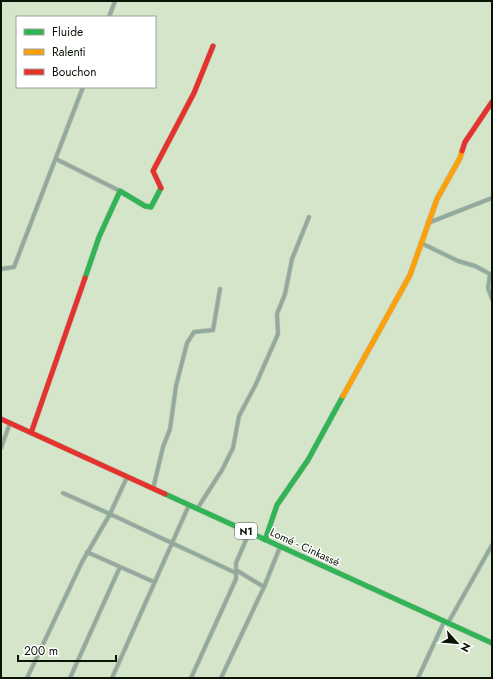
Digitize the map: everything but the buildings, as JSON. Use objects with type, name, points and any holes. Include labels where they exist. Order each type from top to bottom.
[{"type":"main road","points":[[31,433],[99,237],[120,191],[145,206],[151,207],[161,189],[154,172],[194,93],[213,46]]},
{"type":"main road","points":[[265,540],[277,505],[308,460],[410,275],[437,199],[460,158],[465,142],[492,102]]},
{"type":"main road","name":"Lomé - Cinkassé","points":[[1,419],[492,643]]},
{"type":"street","points":[[109,16],[115,1]]},
{"type":"street","points":[[1,269],[14,267],[83,88]]},
{"type":"street","points":[[56,159],[120,191]]},
{"type":"street","points":[[428,223],[492,198]]},
{"type":"street","points":[[197,509],[222,470],[232,448],[239,416],[256,384],[278,334],[277,314],[285,294],[292,259],[308,217]]},
{"type":"street","points":[[421,243],[458,261],[475,266],[490,274],[488,288],[492,300]]},
{"type":"street","points":[[153,489],[163,447],[170,429],[176,386],[187,343],[194,332],[213,330],[220,290]]},
{"type":"street","points":[[1,448],[10,423]]},
{"type":"street","points":[[27,678],[88,552],[110,514],[127,477]]},
{"type":"street","points":[[63,493],[236,572],[264,587]]},
{"type":"street","points":[[112,678],[189,505]]},
{"type":"street","points":[[191,678],[236,579],[236,563],[249,533]]},
{"type":"street","points":[[418,678],[446,623],[492,545]]},
{"type":"street","points":[[221,678],[264,587],[280,547]]},
{"type":"street","points":[[88,552],[154,582]]},
{"type":"street","points":[[487,553],[492,556]]},
{"type":"street","points":[[70,678],[120,567]]},
{"type":"traffic: fast","points":[[85,278],[99,237],[120,191],[145,206],[151,207],[161,188]]},
{"type":"traffic: fast","points":[[265,540],[277,505],[308,460],[343,396]]},
{"type":"traffic: fast","points":[[165,494],[492,643]]},
{"type":"traffic: slow","points":[[343,396],[410,275],[437,199],[460,158],[462,151]]},
{"type":"traffic: jam","points":[[161,188],[153,171],[194,93],[213,46]]},
{"type":"traffic: jam","points":[[462,151],[465,142],[492,102]]},
{"type":"traffic: jam","points":[[31,433],[85,278]]},
{"type":"traffic: jam","points":[[1,419],[165,494]]}]
